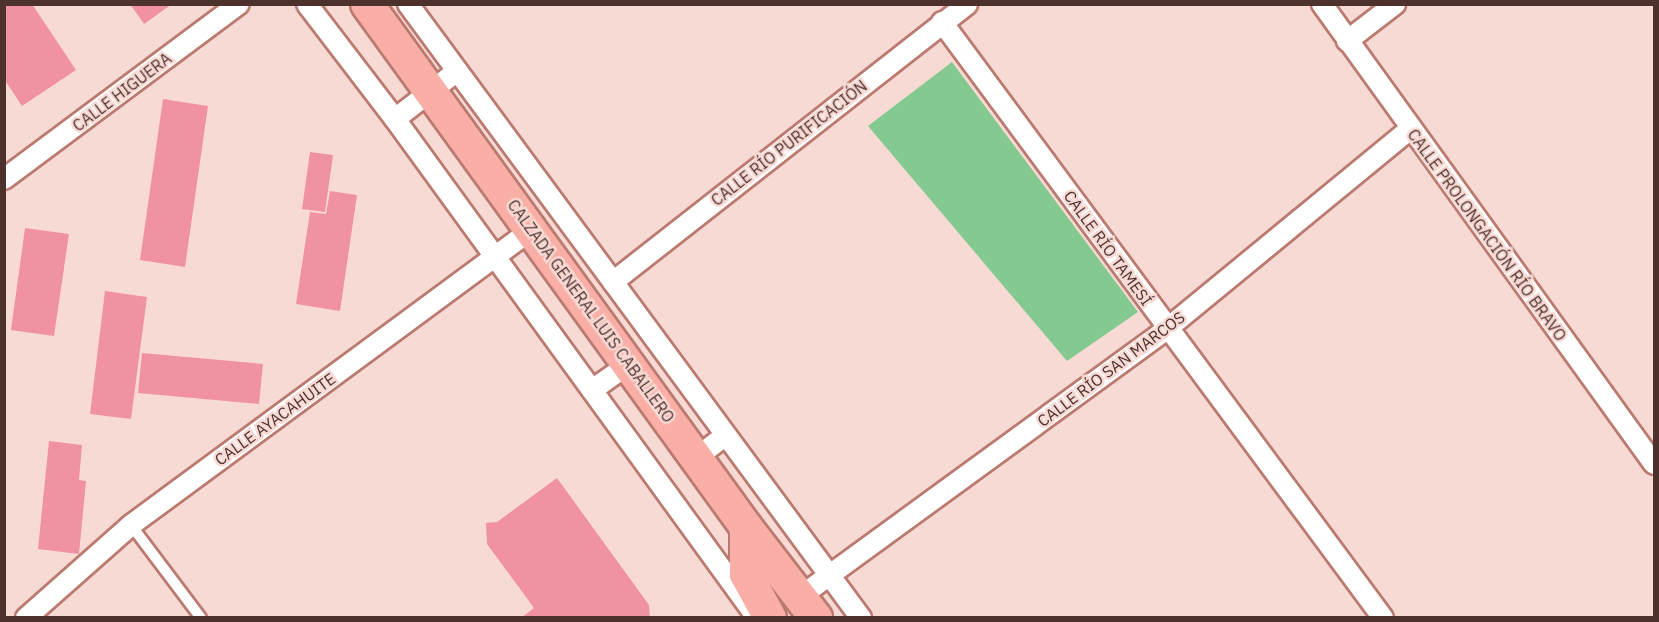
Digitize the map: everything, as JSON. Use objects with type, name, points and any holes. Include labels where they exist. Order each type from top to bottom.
[{"type":"main road","name":"CALZADA GENERAL LUIS CABALLERO","points":[[370,6],[746,527],[808,607]]},
{"type":"main road","points":[[746,527],[746,574],[758,617]]},
{"type":"street","name":"CALLE HIGUERA","points":[[4,179],[239,4]]},
{"type":"street","points":[[307,4],[395,119],[758,617]]},
{"type":"street","points":[[408,4],[861,618]]},
{"type":"street","name":"CALLE RÍO PURIFICACIÓN","points":[[613,282],[967,4]]},
{"type":"street","name":"CALLE PROLONGACIÓN RÍO BRAVO","points":[[1322,4],[1654,464]]},
{"type":"street","points":[[1347,41],[1395,4]]},
{"type":"street","name":"CALLE RÍO TAMESÍ","points":[[942,22],[1383,618]]},
{"type":"street","points":[[395,119],[429,90],[457,71]]},
{"type":"street","name":"CALLE RÍO SAN MARCOS","points":[[808,607],[830,575],[1168,328],[1410,129]]},
{"type":"street","name":"CALLE AYACAHUITE","points":[[26,618],[132,525],[531,230]]},
{"type":"street","points":[[592,390],[629,364]]},
{"type":"street","points":[[697,457],[726,435]]},
{"type":"lane","points":[[132,525],[201,618]]},
{"type":"green space","points":[[952,62],[1138,312],[1067,361],[868,126]]},
{"type":"building","points":[[4,4],[32,4],[76,70],[22,106],[4,79]]},
{"type":"building","points":[[130,4],[172,4],[144,24]]},
{"type":"building","points":[[163,99],[208,106],[185,267],[140,260]]},
{"type":"building","points":[[310,152],[333,155],[325,212],[302,209]]},
{"type":"building","points":[[330,191],[357,195],[340,311],[296,304],[310,212],[326,214]]},
{"type":"building","points":[[25,228],[69,234],[54,336],[11,330]]},
{"type":"building","points":[[105,291],[147,297],[131,419],[90,414]]},
{"type":"building","points":[[142,353],[263,364],[259,404],[138,393]]},
{"type":"building","points":[[49,441],[82,445],[79,480],[86,481],[79,554],[38,549]]},
{"type":"building","points":[[557,478],[649,605],[650,618],[521,618],[534,608],[487,544],[486,523],[497,522]]}]
